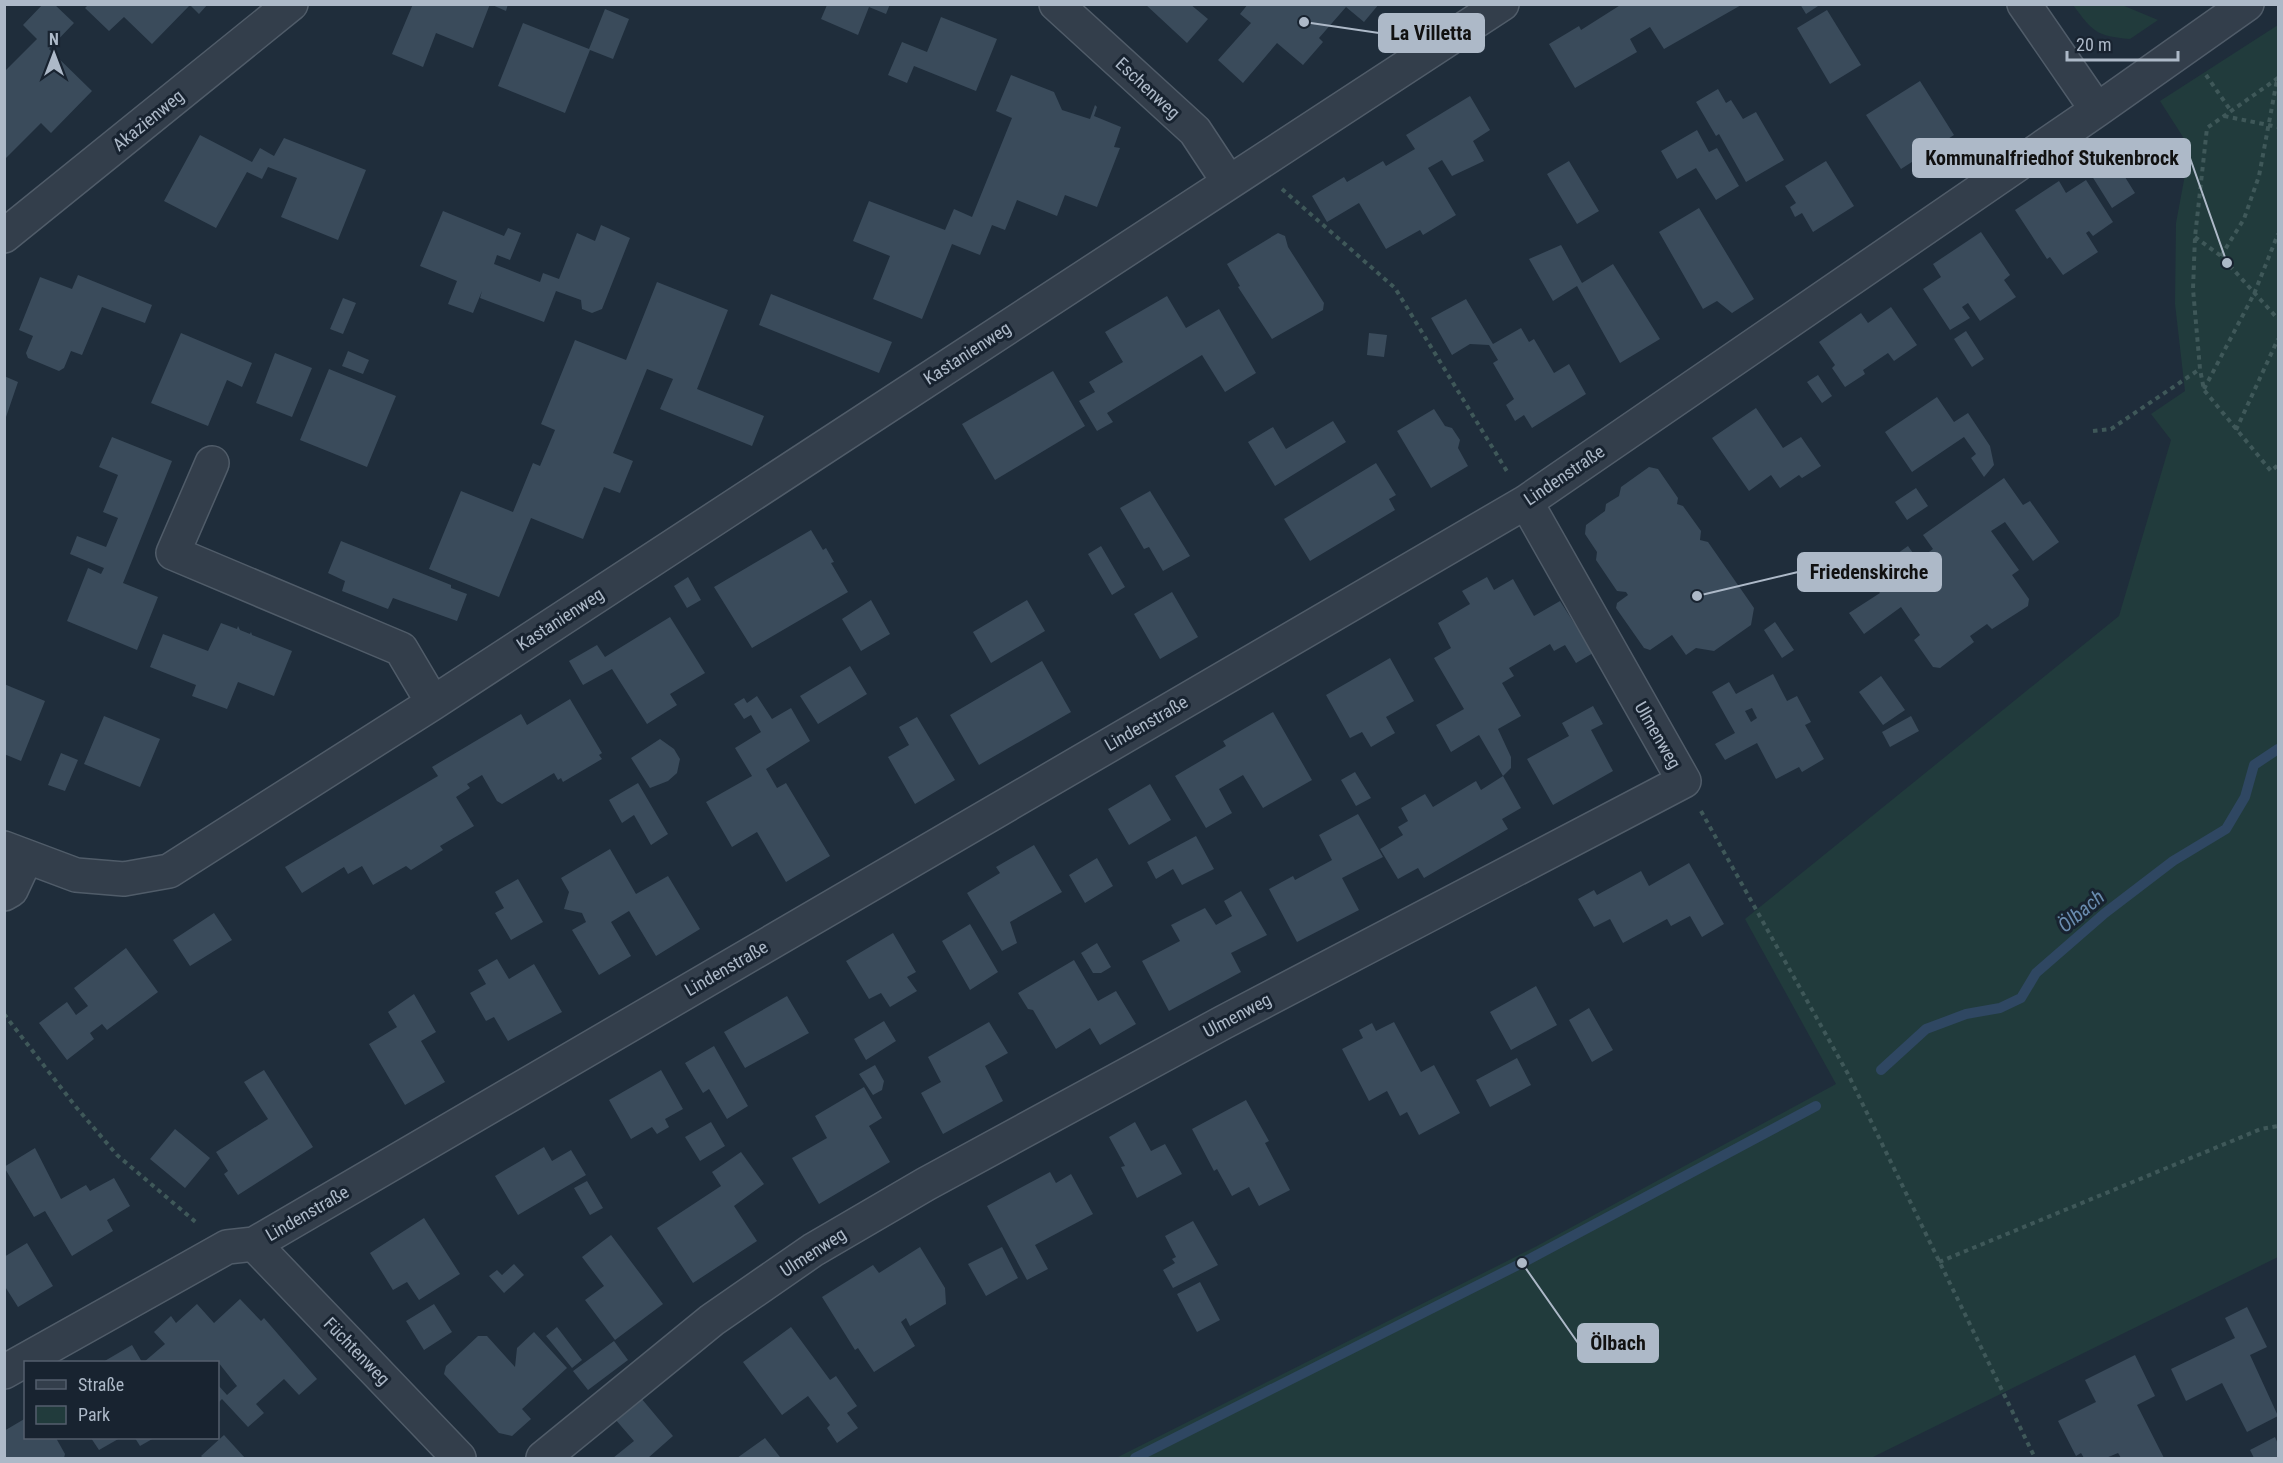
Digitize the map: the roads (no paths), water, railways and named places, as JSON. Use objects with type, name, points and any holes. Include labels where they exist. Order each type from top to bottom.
[{"type":"street","name":"Akazienweg","points":[[4,236],[291,4]]},
{"type":"street","name":"Eschenweg","points":[[1056,4],[1195,131],[1228,181]]},
{"type":"street","name":"Kastanienweg","points":[[4,894],[11,890],[15,853],[76,875],[124,879],[170,871],[433,703],[1228,181],[1502,4]]},
{"type":"street","points":[[2024,4],[2097,110]]},
{"type":"street","name":"Lindenstraße","points":[[25,1361],[240,1246],[1526,502],[2097,110],[2247,4]]},
{"type":"street","points":[[212,463],[173,553],[401,649],[433,703]]},
{"type":"street","name":"Ulmenweg","points":[[543,1458],[712,1320],[813,1250],[936,1178],[1224,1022],[1684,781],[1526,502]]},
{"type":"street","name":"Füchtenweg","points":[[240,1246],[459,1458]]},
{"type":"street","name":"Lindenstraße","points":[[4,1372],[24,1361]]},
{"type":"waterway","name":"Ölbach","points":[[1881,1070],[1926,1029],[1966,1014],[2000,1008],[2021,998],[2036,973],[2105,913],[2173,861],[2226,829],[2245,797],[2254,765],[2278,749]]},
{"type":"waterway","name":"Ölbach","points":[[1135,1458],[1522,1263],[1816,1106]]},
{"type":"place","name":"La Villetta","points":[[1304,22]]},
{"type":"place","name":"Kommunalfriedhof Stukenbrock","points":[[2227,263]]},
{"type":"place","name":"Friedenskirche","points":[[1697,596]]},
{"type":"place","name":"Ölbach","points":[[1522,1263]]}]
